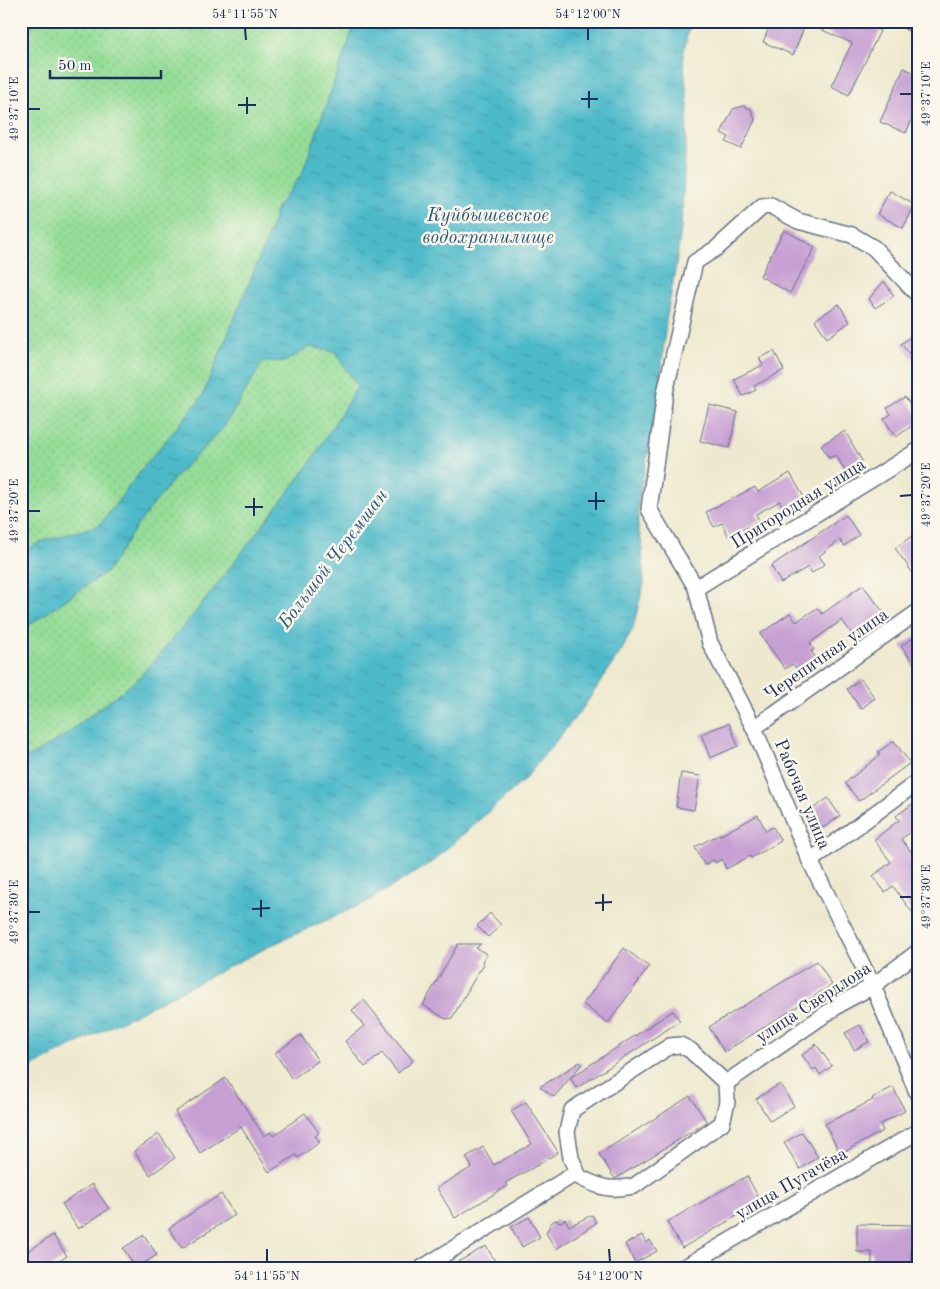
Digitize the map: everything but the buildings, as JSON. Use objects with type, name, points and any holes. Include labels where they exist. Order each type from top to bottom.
[{"type":"street","points":[[908,21],[919,26]]},
{"type":"street","name":"Рабочая улица","points":[[919,296],[874,248],[852,235],[798,221],[771,206],[762,207],[717,248],[695,262],[665,394],[649,509],[696,588],[710,643],[754,728],[810,862],[873,986],[919,1097]]},
{"type":"street","name":"Пригородная улица","points":[[696,588],[919,450]]},
{"type":"street","name":"Черепичная улица","points":[[754,728],[919,610]]},
{"type":"street","points":[[810,862],[919,781]]},
{"type":"street","name":"улица Свердлова","points":[[726,1083],[843,1002],[873,986],[919,951]]},
{"type":"street","points":[[680,1045],[690,1050],[726,1083],[727,1102],[722,1123],[634,1186],[619,1189],[599,1187],[579,1177],[576,1173],[571,1158],[567,1132],[572,1110],[670,1046],[680,1045]]},
{"type":"street","name":"улица Пугачёва","points":[[683,1268],[919,1132]]},
{"type":"street","points":[[422,1268],[576,1173]]},
{"type":"green space","points":[[21,21],[36,21],[21,46]]},
{"type":"green space","points":[[36,21],[356,21],[302,174],[278,206],[266,242],[202,397],[144,467],[99,526],[40,542],[21,553],[21,46]]},
{"type":"green space","points":[[309,347],[337,352],[342,364],[358,386],[307,468],[195,613],[138,679],[61,738],[21,762],[21,631],[107,572],[136,527],[176,476],[224,427],[263,362],[286,361]]},
{"type":"water","name":"Куйбышевское водохранилище","points":[[356,21],[690,21],[683,56],[688,105],[681,229],[666,321],[658,408],[638,504],[638,527],[642,545],[644,583],[633,628],[622,650],[583,708],[524,780],[432,862],[367,902],[276,943],[21,1072],[21,762],[61,738],[138,679],[195,613],[307,468],[358,386],[342,364],[337,352],[309,347],[286,361],[263,362],[224,427],[176,476],[136,527],[107,572],[21,631],[21,553],[40,542],[100,525],[144,467],[202,397],[266,242],[278,206],[302,174]]},
{"type":"water label","name":"Большой Черемшан","points":[[332,558]]}]
